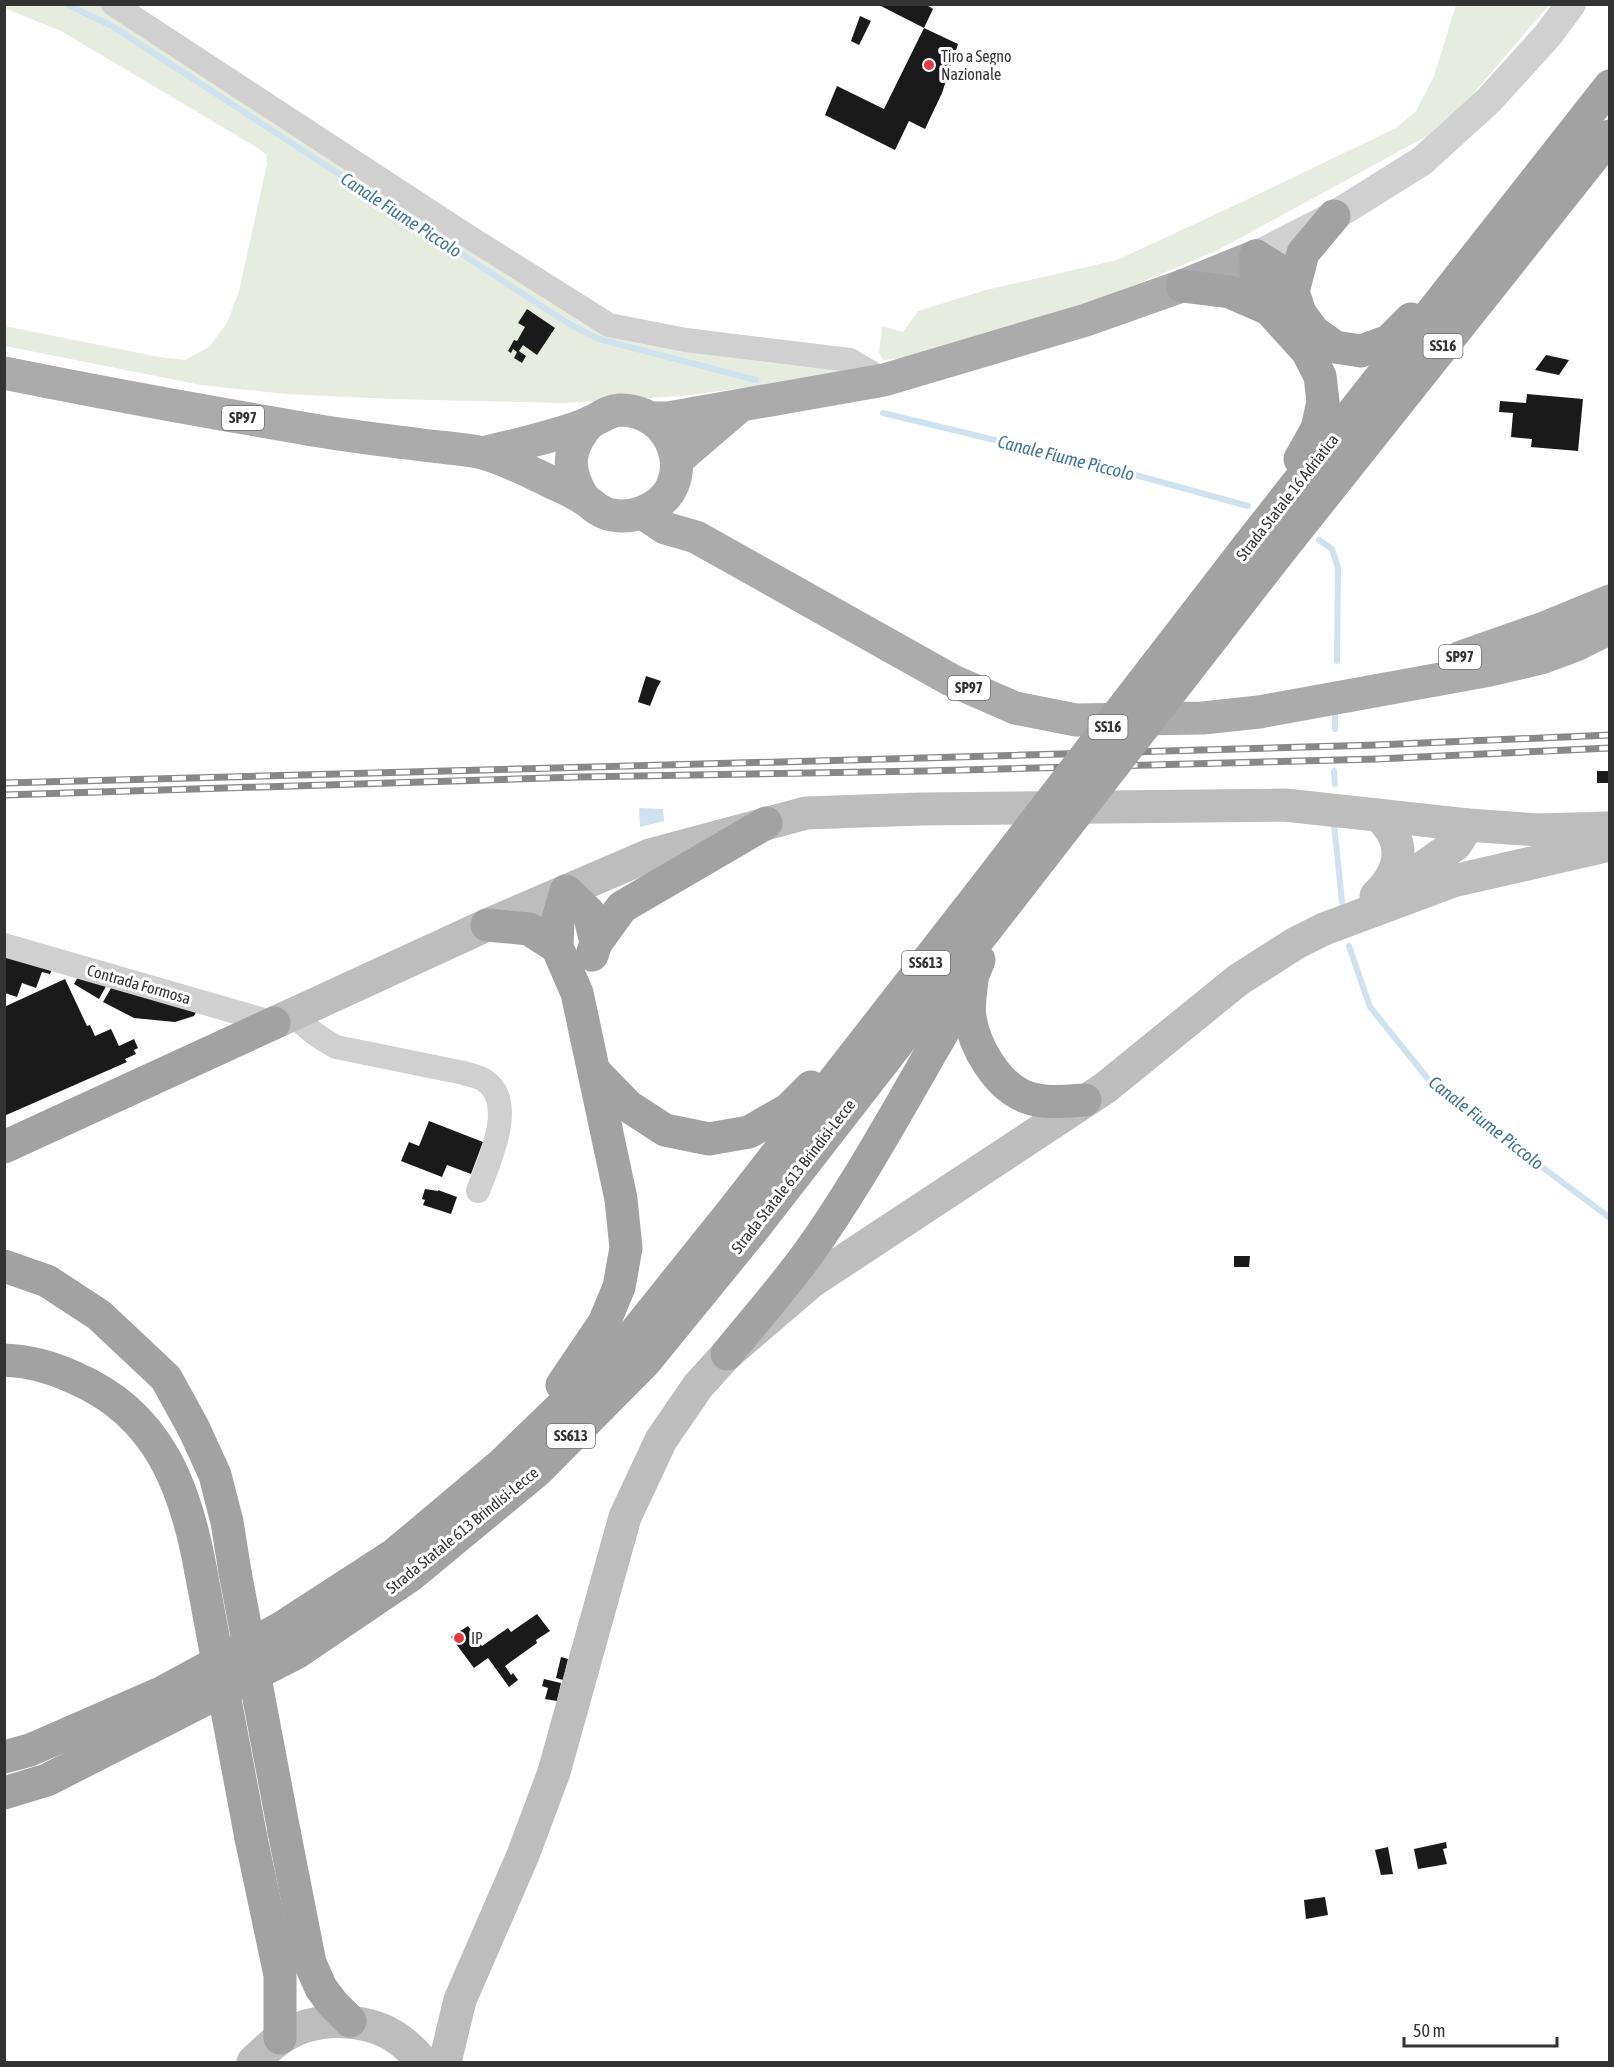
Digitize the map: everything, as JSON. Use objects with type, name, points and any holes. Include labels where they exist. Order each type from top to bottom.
[{"type":"highway","name":"Strada Statale 16 Adriatica","points":[[983,911],[1262,551],[1476,256],[1610,86]]},
{"type":"highway","name":"Strada Statale 16 Adriatica","points":[[1262,551],[1610,136]]},
{"type":"highway","points":[[1281,300],[1303,253],[1334,216]]},
{"type":"highway","name":"SS16","points":[[1256,256],[1257,284],[1300,313],[1314,332],[1335,347],[1361,351],[1389,341],[1476,256]]},
{"type":"highway","name":"SS16","points":[[1182,286],[1281,300]]},
{"type":"highway","name":"SS16","points":[[1262,551],[1317,429],[1323,402],[1320,376],[1281,300]]},
{"type":"highway","points":[[577,993],[596,943],[622,907],[766,823]]},
{"type":"highway","points":[[501,1465],[527,1423],[568,1378],[604,1323],[619,1287],[626,1248],[621,1199],[577,993],[557,947],[558,919],[566,891],[589,913],[596,943]]},
{"type":"highway","points":[[983,911],[972,978],[969,1016],[981,1052],[994,1072],[1014,1092],[1028,1098],[1064,1102],[1085,1100]]},
{"type":"highway","name":"Strada Statale 613 Brindisi-Lecce","points":[[4,1757],[30,1750],[163,1692],[281,1628],[395,1554],[501,1465],[625,1344],[884,1017],[983,911]]},
{"type":"highway","name":"Strada Statale 613 Brindisi-Lecce","points":[[4,1793],[47,1779],[297,1653],[411,1575],[538,1470],[644,1363],[762,1217],[983,911]]},
{"type":"highway","points":[[487,925],[529,929],[557,947]]},
{"type":"highway","points":[[727,1354],[807,1255],[843,1201],[885,1134],[972,978]]},
{"type":"highway","points":[[594,1071],[628,1106],[665,1130],[709,1139],[748,1132],[789,1109],[884,1017]]},
{"type":"highway","points":[[4,1147],[283,1019]]},
{"type":"highway","points":[[4,1266],[47,1281],[99,1315],[166,1378],[215,1475],[227,1522],[310,1963],[321,1988],[350,2021]]},
{"type":"highway","points":[[4,1360],[24,1360],[58,1370],[94,1386],[128,1410],[153,1440],[171,1470],[183,1498],[194,1532],[251,1838],[280,1975],[280,2038]]},
{"type":"main road","points":[[652,418],[668,418],[884,380],[1086,320],[1182,286],[1256,256]]},
{"type":"main road","name":"SP97","points":[[4,373],[155,403],[318,431],[483,453],[583,497]]},
{"type":"main road","points":[[677,460],[742,405]]},
{"type":"main road","points":[[620,410],[637,412],[652,418],[665,429],[673,444],[677,460],[675,477],[668,492],[657,504],[643,513],[627,517],[610,515],[595,508],[583,497],[574,483],[571,467],[572,450],[579,435],[590,422],[604,414],[620,410]]},
{"type":"main road","name":"SP97","points":[[483,453],[531,441],[590,422]]},
{"type":"main road","name":"SP97","points":[[643,513],[664,528],[696,537],[714,546],[951,680],[1015,708],[1076,720],[1228,717],[1541,658],[1576,645],[1610,628]]},
{"type":"main road","name":"SP97","points":[[1307,703],[1510,640],[1610,601]]},
{"type":"main road","points":[[283,1019],[487,925],[650,855],[806,813],[1285,805],[1468,825],[1538,830],[1610,828]]},
{"type":"main road","points":[[1353,918],[1381,891],[1396,870],[1397,840],[1389,825],[1378,815]]},
{"type":"main road","points":[[1453,881],[1476,867],[1484,850],[1479,834],[1468,825]]},
{"type":"main road","points":[[1353,918],[1456,844],[1468,825]]},
{"type":"main road","points":[[445,2062],[460,2000],[522,1855],[554,1772],[625,1517],[662,1440],[698,1386],[727,1354],[811,1282],[1105,1088],[1238,980],[1296,943],[1324,929],[1453,881],[1610,844]]},
{"type":"main road","points":[[253,2062],[280,2038],[299,2028],[322,2023],[350,2021],[379,2029],[406,2044],[423,2062]]},
{"type":"street","points":[[113,4],[466,235],[609,325],[686,340],[850,360],[884,380]]},
{"type":"street","points":[[1256,256],[1334,216],[1422,161],[1489,100],[1548,35],[1571,4]]},
{"type":"street","name":"Contrada Formosa","points":[[4,945],[283,1019]]},
{"type":"street","points":[[283,1019],[305,1026],[336,1047],[482,1078],[493,1088],[499,1098],[497,1139],[478,1191]]},
{"type":"shaded area","points":[[5,4],[102,5],[567,307],[824,360],[843,372],[811,379],[681,396],[563,403],[390,399],[286,394],[201,385],[5,346],[4,326],[159,357],[185,360],[209,347],[227,323],[239,291],[267,164],[266,154],[256,147],[61,31],[4,8]]},
{"type":"shaded area","points":[[1456,5],[1549,5],[1472,95],[1427,136],[1218,250],[1107,297],[905,362],[897,359],[883,360],[879,353],[882,326],[903,332],[918,311],[986,290],[1117,260],[1396,128],[1416,111],[1434,76]]},
{"type":"water","points":[[639,808],[663,809],[664,821],[640,827]]},
{"type":"building","points":[[877,4],[925,4],[933,9],[924,28]]},
{"type":"building","points":[[860,16],[871,21],[859,45],[851,41]]},
{"type":"building","name":"Tiro a Segno Nazionale","points":[[924,28],[958,44],[942,93],[925,129],[909,121],[895,150],[825,115],[837,86],[884,109]]},
{"type":"building","points":[[527,309],[555,328],[537,355],[523,345],[519,351],[526,356],[522,363],[514,358],[517,352],[513,349],[511,353],[508,351],[525,327],[518,323]]},
{"type":"building","points":[[1546,355],[1569,360],[1559,375],[1535,370]]},
{"type":"building","points":[[1527,394],[1583,399],[1578,451],[1531,447],[1532,439],[1511,437],[1513,413],[1499,412],[1500,401],[1526,403]]},
{"type":"building","points":[[646,676],[661,681],[650,706],[638,702]]},
{"type":"building","points":[[1597,771],[1610,771],[1610,783],[1597,783]]},
{"type":"building","points":[[5,952],[53,966],[50,974],[42,972],[36,988],[22,983],[17,997],[5,993]]},
{"type":"building","points":[[80,973],[109,981],[99,999],[74,984]]},
{"type":"building","points":[[65,979],[87,1026],[90,1025],[95,1036],[111,1029],[119,1046],[134,1039],[138,1048],[134,1050],[136,1054],[125,1059],[127,1062],[4,1116],[4,1007]]},
{"type":"building","points":[[114,983],[199,1007],[194,1016],[175,1022],[134,1018],[103,1002]]},
{"type":"building","points":[[429,1121],[483,1142],[471,1174],[447,1165],[442,1177],[401,1161],[409,1142],[419,1146]]},
{"type":"building","points":[[425,1189],[438,1190],[457,1197],[451,1214],[423,1205]]},
{"type":"building","points":[[1234,1256],[1250,1256],[1249,1267],[1234,1267]]},
{"type":"building","points":[[537,1614],[550,1631],[505,1666],[518,1680],[509,1687],[488,1658],[474,1668],[451,1637],[468,1626],[482,1646],[508,1628],[511,1632]]},
{"type":"building","points":[[561,1657],[568,1659],[563,1680],[556,1678]]},
{"type":"building","points":[[544,1679],[561,1683],[557,1701],[545,1699],[548,1688],[542,1686]]},
{"type":"building","points":[[1446,1842],[1447,1848],[1443,1849],[1447,1864],[1418,1869],[1414,1849]]},
{"type":"building","points":[[1388,1847],[1393,1874],[1381,1875],[1375,1850]]},
{"type":"building","points":[[1325,1897],[1328,1915],[1306,1919],[1304,1900]]},
{"type":"waterway","name":"Canale Fiume Piccolo","points":[[66,4],[112,26],[569,324],[599,339],[756,380]]},
{"type":"waterway","name":"Canale Fiume Piccolo","points":[[883,413],[1110,468],[1248,506]]},
{"type":"waterway","name":"Canale Fiume Piccolo","points":[[1319,540],[1332,549],[1338,568],[1337,661]]},
{"type":"waterway","name":"Canale Fiume Piccolo","points":[[1335,714],[1335,729]]},
{"type":"waterway","name":"Canale Fiume Piccolo","points":[[1334,771],[1335,784]]},
{"type":"waterway","name":"Canale Fiume Piccolo","points":[[1334,824],[1342,902]]},
{"type":"waterway","name":"Canale Fiume Piccolo","points":[[1349,946],[1370,1007],[1433,1085],[1610,1218]]},
{"type":"railway","points":[[4,783],[1376,745],[1610,735]]},
{"type":"railway","points":[[4,795],[579,777],[925,771],[1377,759],[1610,748]]},
{"type":"place","name":"Tiro a Segno Nazionale","points":[[929,65]]},
{"type":"place","name":"IP","points":[[459,1638]]}]
